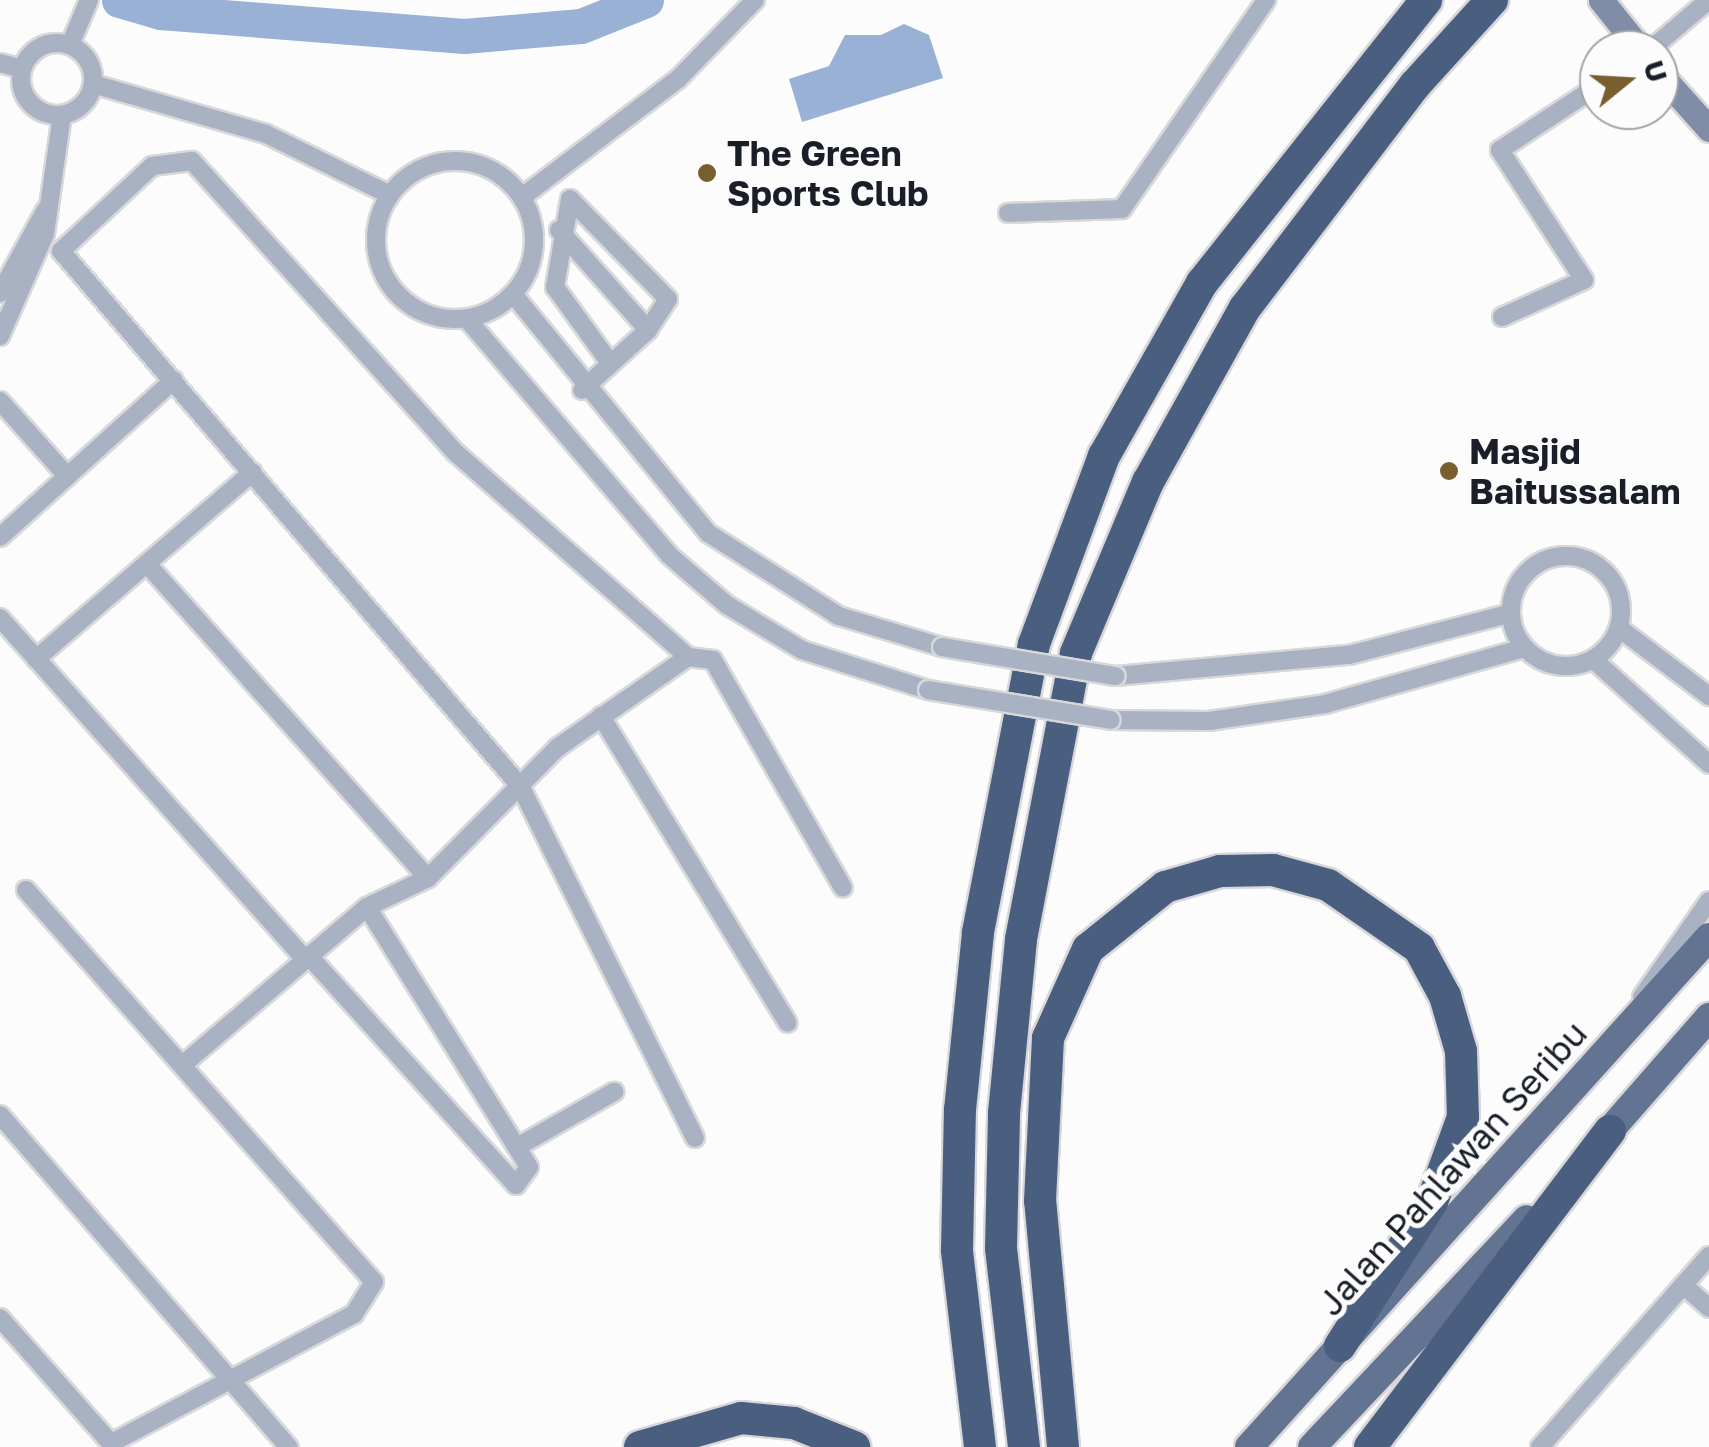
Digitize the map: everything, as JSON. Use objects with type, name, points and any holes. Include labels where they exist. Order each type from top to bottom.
[{"type":"highway","points":[[980,1447],[957,1250],[960,1110],[981,914],[1034,644],[1104,456],[1202,283],[1426,0]]},
{"type":"highway","points":[[1024,1447],[1001,1248],[1004,1112],[1021,939],[1076,654],[1148,482],[1245,308],[1415,85],[1492,0]]},
{"type":"highway","points":[[1063,1447],[1040,1201],[1048,1038],[1088,949],[1120,914],[1165,887],[1238,871],[1328,885],[1374,908],[1420,948],[1445,996],[1462,1052],[1464,1117],[1432,1202],[1340,1346]]},
{"type":"highway","points":[[1370,1447],[1610,1131]]},
{"type":"highway","points":[[640,1447],[741,1418],[794,1423],[854,1447]]},
{"type":"main road","name":"Jalan Pahlawan Seribu","points":[[1249,1447],[1619,1042],[1709,937]]},
{"type":"main road","points":[[1312,1447],[1610,1131],[1709,1017]]},
{"type":"street","points":[[522,197],[649,104],[756,0]]},
{"type":"street","points":[[1008,212],[1122,209],[1266,0]]},
{"type":"street","points":[[1601,0],[1624,30]]},
{"type":"street","points":[[1674,30],[1709,0]]},
{"type":"street","points":[[70,46],[87,3]]},
{"type":"street","points":[[46,44],[70,46],[88,61],[93,84],[82,105],[62,115],[30,103],[22,69],[46,44]]},
{"type":"street","points":[[0,64],[22,69]]},
{"type":"street","points":[[93,84],[266,134],[390,195]]},
{"type":"street","points":[[1679,95],[1709,129]]},
{"type":"street","points":[[1502,318],[1584,280],[1500,150],[1579,97]]},
{"type":"street","points":[[0,336],[24,294],[45,211],[62,115]]},
{"type":"street","points":[[694,1138],[520,786],[62,251],[152,166],[181,157],[456,453],[688,657],[713,660],[843,888]]},
{"type":"street","points":[[456,160],[482,165],[522,197],[534,248],[514,294],[467,319],[440,318],[396,292],[376,244],[390,195],[431,164],[456,160]]},
{"type":"street","points":[[582,390],[648,330],[668,298],[574,198],[559,230],[555,287],[610,364]]},
{"type":"street","points":[[0,294],[45,211]]},
{"type":"street","points":[[559,230],[648,330]]},
{"type":"street","points":[[514,294],[582,390],[708,534],[772,580],[839,616],[942,646],[1116,676],[1350,656],[1510,613]]},
{"type":"street","points":[[467,319],[658,542],[727,605],[802,650],[928,690],[1110,720],[1209,722],[1326,704],[1524,648]]},
{"type":"street","points":[[0,536],[174,380]]},
{"type":"street","points":[[0,401],[67,476]]},
{"type":"street","points":[[36,659],[253,472]]},
{"type":"street","points":[[1574,556],[1618,590],[1619,628],[1594,660],[1558,666],[1524,648],[1510,613],[1534,564],[1574,556]]},
{"type":"street","points":[[147,564],[428,878]]},
{"type":"street","points":[[0,618],[512,1186],[531,1171],[367,907]]},
{"type":"street","points":[[1619,628],[1709,696]]},
{"type":"street","points":[[186,1062],[367,907],[428,878],[520,786],[600,716],[688,657]]},
{"type":"street","points":[[1594,660],[1709,764]]},
{"type":"street","points":[[600,716],[788,1023]]},
{"type":"street","points":[[0,1318],[112,1445],[354,1314],[374,1282],[186,1062],[26,890]]},
{"type":"street","points":[[1619,1042],[1709,900]]},
{"type":"street","points":[[517,1147],[614,1092]]},
{"type":"street","points":[[0,1115],[289,1447]]},
{"type":"street","points":[[1540,1447],[1709,1256]]},
{"type":"street","points":[[1682,1284],[1709,1308]]},
{"type":"water","points":[[904,24],[929,35],[943,78],[802,122],[789,79],[829,66],[845,35],[881,35]]},
{"type":"waterway","points":[[119,0],[160,12],[464,36],[581,26],[646,0]]},
{"type":"place","name":"The Green Sports Club","points":[[707,173]]},
{"type":"place","name":"Masjid Baitussalam","points":[[1449,471]]}]
